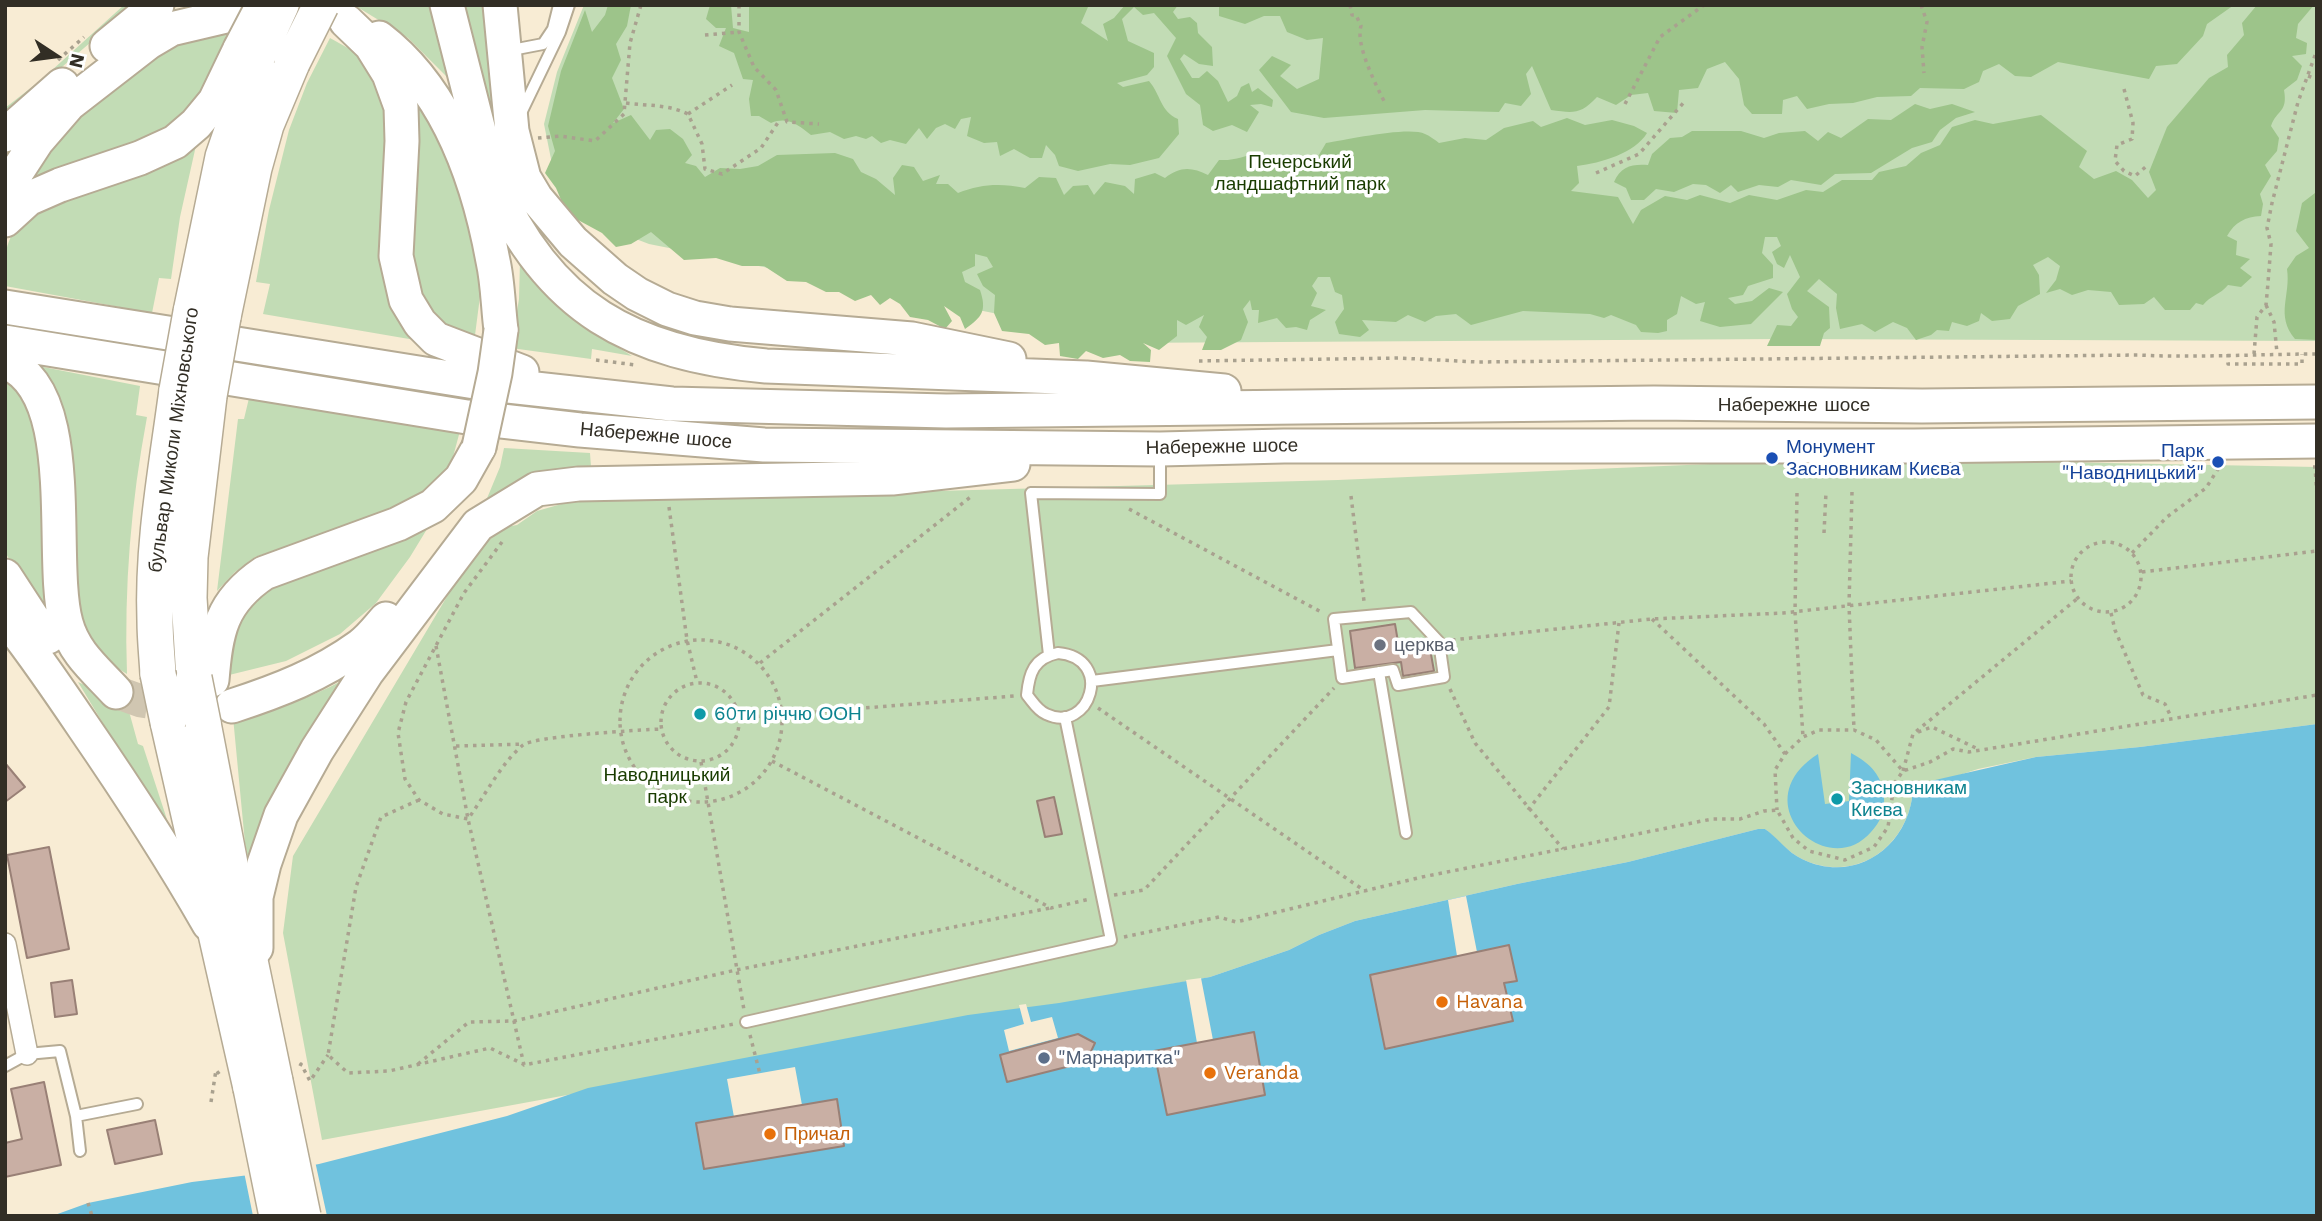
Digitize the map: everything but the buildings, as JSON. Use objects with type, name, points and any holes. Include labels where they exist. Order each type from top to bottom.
[{"type":"highway","name":"бульвар Миколи Міхновського","points":[[250,1083],[158,674],[154,619],[160,519],[193,393],[207,314],[223,158],[249,52],[281,5]]},
{"type":"highway","name":"бульвар Миколи Міхновського","points":[[207,314],[266,125],[292,63],[334,13]]},
{"type":"highway","name":"бульвар Миколи Міхновського","points":[[193,393],[189,598],[203,679],[217,718],[217,797],[255,989],[250,1083]]},
{"type":"highway","points":[[250,1083],[277,1216]]},
{"type":"highway","points":[[250,1083],[303,1216]]},
{"type":"main road","points":[[5,135],[98,39],[157,5]]},
{"type":"main road","points":[[98,39],[183,10],[206,5]]},
{"type":"main road","points":[[5,220],[28,199],[60,185],[140,158],[175,142],[196,124],[215,101],[249,52],[263,5]]},
{"type":"main road","points":[[5,190],[37,141],[69,104],[149,42],[171,29],[273,5]]},
{"type":"main road","points":[[217,718],[290,687],[362,645],[417,582],[446,536],[464,497],[479,447],[495,373],[505,275],[503,239],[493,182],[447,5]]},
{"type":"main road","points":[[500,5],[503,40],[521,123],[524,178],[536,198],[573,242],[615,279],[637,294],[667,309],[730,324],[912,340],[967,349],[1086,377]]},
{"type":"main road","points":[[334,13],[375,35],[398,53],[430,89],[461,150],[483,214],[494,262],[501,330]]},
{"type":"main road","points":[[334,13],[371,45],[389,74],[401,107],[402,141],[396,256],[405,300],[420,323],[436,339],[454,348],[591,396]]},
{"type":"main road","points":[[493,182],[519,234],[554,280],[584,307],[624,332],[682,353],[724,362],[766,366],[1086,377],[1339,406]]},
{"type":"main road","name":"Набережне шосе","points":[[5,307],[481,383],[672,404],[946,411],[1654,403],[1936,406],[2317,402]]},
{"type":"main road","name":"Набережне шосе","points":[[5,342],[467,417],[668,438],[813,446],[1151,449],[1284,446],[1914,446],[2312,454]]},
{"type":"main road","points":[[5,362],[12,364],[32,382],[48,411],[57,459],[60,594],[66,624],[82,658],[116,692],[75,666],[58,649],[33,619],[5,576]]},
{"type":"main road","points":[[203,679],[215,638],[226,613],[250,582],[264,573],[398,524],[433,506],[461,479],[479,447]]},
{"type":"main road","points":[[255,989],[256,897],[264,864],[281,815],[317,750],[367,672],[478,525],[537,489],[578,484],[892,478],[1151,449]]},
{"type":"main road","points":[[5,603],[14,628],[150,827],[215,935]]},
{"type":"main road","points":[[217,718],[307,692],[350,670],[394,636]]},
{"type":"street","points":[[5,944],[27,1054]]},
{"type":"lane","points":[[503,40],[517,49],[543,44],[553,29],[559,5]]},
{"type":"lane","points":[[521,123],[569,5]]},
{"type":"lane","points":[[1049,655],[1031,493],[1160,494],[1151,449]]},
{"type":"lane","points":[[1411,612],[1439,642],[1444,677],[1398,685],[1393,670],[1342,678],[1334,619],[1411,612]]},
{"type":"lane","points":[[1092,681],[1338,650]]},
{"type":"lane","points":[[1068,654],[1077,657],[1089,672],[1092,681],[1088,700],[1082,708],[1065,717],[1044,713],[1027,695],[1033,668],[1049,655],[1068,654]]},
{"type":"lane","points":[[1380,672],[1406,833]]},
{"type":"lane","points":[[746,1022],[1111,940],[1065,717]]},
{"type":"lane","points":[[5,1066],[27,1054],[61,1051],[76,1116],[80,1150]]},
{"type":"lane","points":[[76,1116],[137,1104]]},
{"type":"path","points":[[521,123],[539,138],[560,136],[595,141],[624,114],[630,43],[641,5]]},
{"type":"path","points":[[739,5],[739,32],[754,67],[776,90],[787,122],[819,124]]},
{"type":"path","points":[[1350,5],[1352,15],[1356,15],[1361,26],[1358,35],[1373,80],[1385,105]]},
{"type":"path","points":[[1625,104],[1660,37],[1704,5]]},
{"type":"path","points":[[1921,5],[1927,22],[1922,47],[1924,73]]},
{"type":"path","points":[[705,35],[739,32]]},
{"type":"path","points":[[50,66],[98,39]]},
{"type":"path","points":[[2277,353],[2274,322],[2266,305],[2271,244],[2267,228],[2298,103],[2317,50]]},
{"type":"path","points":[[2308,76],[2317,79]]},
{"type":"path","points":[[688,114],[732,85]]},
{"type":"path","points":[[2124,89],[2133,123],[2132,139],[2117,145],[2115,161],[2124,171],[2135,176],[2149,164]]},
{"type":"path","points":[[1596,173],[1639,154],[1685,102]]},
{"type":"path","points":[[626,103],[660,105],[688,114],[702,144],[705,169],[722,174],[761,148],[779,121]]},
{"type":"path","points":[[2254,354],[2257,317],[2266,305]]},
{"type":"path","points":[[2228,354],[2228,364],[2302,364],[2302,354]]},
{"type":"path","points":[[1192,361],[1398,358],[1478,362],[2138,355],[2198,358],[2228,354],[2317,354]]},
{"type":"path","points":[[596,360],[638,366]]},
{"type":"path","points":[[2312,454],[2317,495]]},
{"type":"path","points":[[2132,553],[2167,517],[2206,488],[2218,469],[2225,469]]},
{"type":"path","points":[[760,663],[977,492]]},
{"type":"path","points":[[1824,533],[1826,492]]},
{"type":"path","points":[[1852,492],[1849,605],[1854,730]]},
{"type":"path","points":[[1797,493],[1795,612],[1803,737]]},
{"type":"path","points":[[667,494],[687,640],[697,683]]},
{"type":"path","points":[[1099,494],[1334,619]]},
{"type":"path","points":[[1351,496],[1365,615]]},
{"type":"path","points":[[468,819],[443,814],[419,800],[405,779],[398,733],[406,702],[464,593],[505,537]]},
{"type":"path","points":[[2113,542],[2132,553],[2142,572],[2138,594],[2131,603],[2122,610],[2110,613],[2092,610],[2078,598],[2071,581],[2075,560],[2091,545],[2113,542]]},
{"type":"path","points":[[2142,572],[2317,551]]},
{"type":"path","points":[[1439,642],[1652,619],[1795,612],[2071,581]]},
{"type":"path","points":[[1903,771],[1876,740],[1854,730],[1819,730],[1803,737],[1785,754],[1774,770],[1777,810],[1793,838],[1809,851],[1845,860],[1874,847],[1888,827],[1894,784],[1903,771],[1913,734],[2078,598]]},
{"type":"path","points":[[2110,613],[2143,695],[2165,704],[2172,718]]},
{"type":"path","points":[[1652,619],[1764,724],[1785,754]]},
{"type":"path","points":[[1528,810],[1609,707],[1619,622]]},
{"type":"path","points":[[687,640],[715,640],[740,649],[760,663],[776,688],[782,715],[780,739],[772,761],[755,782],[733,796],[708,803],[683,801],[660,792],[640,776],[627,756],[619,732],[620,707],[628,683],[643,662],[664,648],[687,640]]},
{"type":"path","points":[[436,646],[468,819],[524,1065]]},
{"type":"path","points":[[1444,677],[1475,743],[1563,849]]},
{"type":"path","points":[[697,683],[720,688],[736,706],[739,718],[738,731],[725,753],[701,762],[690,761],[671,749],[661,729],[661,716],[666,703],[684,686],[697,683]]},
{"type":"path","points":[[739,718],[1027,695]]},
{"type":"path","points":[[1903,771],[1930,762],[1952,750],[1969,752],[2317,695]]},
{"type":"path","points":[[1088,700],[1365,891]]},
{"type":"path","points":[[1913,734],[1931,727],[1980,750]]},
{"type":"path","points":[[456,746],[524,744],[563,737],[661,729]]},
{"type":"path","points":[[468,819],[524,744]]},
{"type":"path","points":[[701,762],[736,970],[760,1073]]},
{"type":"path","points":[[310,1081],[328,1055],[356,887],[381,817],[419,800]]},
{"type":"path","points":[[1111,940],[1219,917],[1237,922],[1422,877],[1712,819],[1740,819],[1764,811],[1777,810]]},
{"type":"path","points":[[418,1064],[469,1022],[514,1021],[736,970],[1051,908]]},
{"type":"path","points":[[328,1055],[348,1073],[389,1071],[490,1048],[524,1065],[746,1022]]},
{"type":"path","points":[[211,1102],[216,1070],[250,1083]]},
{"type":"path","points":[[88,1203],[92,1216]]},
{"type":"green space","points":[[124,5],[134,5],[5,116],[5,108],[41,80]]},
{"type":"green space","points":[[354,5],[435,5],[455,85],[408,38]]},
{"type":"green space","points":[[458,5],[486,5],[499,145]]},
{"type":"green space","name":"Печерський ландшафтний парк","points":[[584,5],[2317,5],[2317,341],[1781,339],[1114,343],[1013,317],[649,244],[581,218],[554,174],[544,124],[557,72]]},
{"type":"green space","points":[[608,5],[631,5],[627,26],[616,44],[621,60],[612,78],[624,109],[613,123],[631,115],[650,140],[656,130],[670,129],[683,139],[692,155],[685,163],[696,166],[705,177],[720,168],[758,166],[777,155],[835,153],[853,159],[861,172],[876,179],[895,195],[893,178],[902,165],[914,167],[923,181],[940,175],[936,184],[948,184],[958,193],[991,185],[1025,188],[1039,177],[1056,178],[1064,195],[1073,186],[1088,185],[1094,195],[1105,182],[1125,186],[1134,194],[1135,179],[1155,173],[1165,178],[1176,171],[1186,169],[1208,175],[1219,160],[1259,154],[1270,163],[1292,158],[1313,165],[1326,143],[1377,134],[1417,132],[1439,143],[1465,138],[1486,140],[1504,128],[1533,121],[1541,127],[1567,118],[1585,125],[1612,120],[1647,133],[1634,146],[1616,156],[1577,166],[1579,183],[1571,191],[1618,197],[1633,224],[1641,210],[1665,196],[1687,200],[1700,195],[1730,203],[1749,195],[1777,200],[1806,190],[1823,192],[1842,180],[1872,180],[1879,172],[1906,166],[1921,153],[1940,145],[1952,127],[1975,120],[1993,124],[2041,115],[2087,151],[2079,167],[2094,179],[2116,171],[2132,180],[2148,198],[2156,190],[2149,172],[2167,127],[2209,78],[2228,67],[2227,55],[2244,35],[2242,23],[2257,5],[2314,5],[2298,24],[2296,38],[2307,43],[2306,54],[2292,56],[2302,66],[2297,80],[2284,90],[2283,107],[2271,126],[2279,138],[2277,151],[2265,165],[2271,176],[2260,194],[2263,204],[2261,216],[2241,221],[2227,236],[2237,241],[2236,255],[2250,259],[2240,268],[2252,277],[2241,287],[2228,285],[2203,305],[2196,303],[2190,310],[2165,310],[2154,297],[2144,304],[2119,305],[2111,292],[2088,290],[2072,295],[2060,289],[2046,293],[2056,280],[2060,266],[2048,257],[2033,265],[2039,275],[2040,294],[2018,306],[2010,319],[1992,321],[1981,313],[1979,321],[1967,326],[1952,322],[1949,331],[1937,330],[1916,340],[1907,328],[1893,322],[1875,332],[1862,324],[1840,329],[1836,308],[1837,294],[1819,279],[1807,291],[1829,307],[1830,328],[1824,333],[1820,346],[1767,346],[1777,325],[1791,326],[1798,317],[1787,294],[1800,277],[1790,255],[1784,268],[1777,264],[1772,252],[1781,246],[1777,237],[1765,237],[1762,253],[1773,265],[1773,278],[1748,286],[1743,295],[1728,298],[1735,304],[1752,301],[1769,288],[1783,292],[1751,324],[1720,327],[1700,321],[1705,302],[1696,304],[1681,296],[1677,314],[1667,320],[1667,331],[1658,333],[1641,332],[1636,325],[1611,315],[1604,318],[1590,314],[1523,311],[1471,325],[1456,314],[1436,316],[1425,322],[1408,315],[1396,322],[1362,320],[1369,330],[1360,337],[1339,334],[1335,322],[1344,309],[1342,295],[1335,292],[1330,277],[1318,277],[1312,286],[1317,293],[1311,306],[1326,310],[1310,320],[1307,330],[1286,328],[1277,318],[1258,323],[1259,310],[1252,310],[1250,300],[1243,309],[1248,322],[1241,340],[1221,350],[1202,350],[1207,337],[1199,327],[1204,315],[1186,325],[1177,320],[1177,336],[1159,350],[1143,343],[1151,350],[1150,362],[1130,361],[1120,355],[1103,358],[1086,351],[1078,359],[1060,356],[1059,343],[1045,345],[1029,334],[1002,331],[994,313],[995,295],[983,286],[977,274],[993,267],[987,257],[975,254],[975,266],[962,272],[965,282],[980,290],[982,313],[965,329],[960,317],[944,306],[952,321],[945,329],[928,320],[910,317],[900,304],[890,298],[880,305],[871,295],[855,301],[839,292],[826,292],[806,282],[787,281],[764,266],[742,266],[716,258],[684,260],[651,232],[631,244],[616,247],[602,233],[567,214],[556,188],[545,173],[555,151],[548,126],[561,71],[585,10],[592,32],[605,15]]},
{"type":"green space","points":[[710,5],[731,5],[733,28],[749,32],[749,5],[1085,5],[1088,7],[1081,23],[1108,41],[1103,24],[1114,18],[1125,5],[1178,5],[1173,12],[1178,19],[1190,17],[1197,23],[1198,33],[1212,47],[1213,66],[1199,64],[1184,54],[1180,59],[1192,78],[1199,78],[1207,71],[1218,81],[1228,102],[1237,96],[1241,87],[1249,83],[1252,92],[1258,88],[1273,100],[1272,107],[1250,105],[1259,112],[1247,132],[1232,125],[1213,131],[1203,125],[1200,105],[1186,94],[1167,56],[1176,38],[1154,13],[1143,15],[1134,7],[1122,19],[1128,41],[1154,53],[1154,67],[1147,75],[1117,83],[1123,87],[1149,81],[1164,107],[1178,119],[1179,134],[1159,158],[1130,165],[1110,164],[1078,171],[1059,166],[1055,155],[1046,145],[1042,158],[1030,158],[1014,149],[1000,156],[997,142],[984,143],[967,136],[971,117],[961,119],[955,129],[945,124],[936,128],[927,139],[919,128],[906,144],[890,140],[881,143],[872,136],[866,139],[856,136],[844,139],[830,132],[811,135],[788,121],[771,123],[759,116],[751,116],[749,99],[753,80],[743,79],[734,53],[719,46],[726,28],[716,28],[706,19]]},
{"type":"green space","points":[[1219,5],[2234,5],[2207,24],[2203,36],[2177,64],[2156,66],[2149,79],[2058,62],[2031,77],[2015,76],[1999,64],[1983,71],[1979,82],[1964,89],[1920,88],[1911,96],[1877,97],[1807,109],[1797,96],[1783,100],[1782,114],[1752,114],[1744,105],[1739,79],[1725,62],[1707,69],[1698,88],[1679,90],[1677,113],[1654,111],[1648,93],[1631,95],[1616,105],[1597,97],[1581,110],[1571,112],[1551,110],[1532,66],[1526,74],[1531,94],[1521,106],[1505,103],[1499,112],[1425,110],[1324,118],[1291,112],[1259,70],[1272,56],[1291,65],[1280,76],[1297,89],[1319,79],[1323,38],[1307,40],[1287,32],[1280,16],[1264,16],[1245,24],[1219,16]]},
{"type":"green space","points":[[231,31],[213,77],[182,121],[130,150],[78,161],[39,176],[34,172],[42,155],[112,83],[177,44]]},
{"type":"green space","points":[[330,38],[366,61],[386,102],[383,269],[390,297],[415,340],[263,314],[270,284],[256,282],[269,210],[289,130],[307,83]]},
{"type":"green space","points":[[404,85],[447,137],[483,273],[474,343],[454,337],[412,296]]},
{"type":"green space","points":[[1915,104],[1930,109],[1952,104],[1975,112],[1956,118],[1940,130],[1932,142],[1912,148],[1871,173],[1835,174],[1821,185],[1791,180],[1778,187],[1759,185],[1738,192],[1731,185],[1720,193],[1706,185],[1693,184],[1674,192],[1656,189],[1644,200],[1631,200],[1626,188],[1614,182],[1620,172],[1628,167],[1648,165],[1652,154],[1670,138],[1682,137],[1692,131],[1741,131],[1764,138],[1779,133],[1805,131],[1818,141],[1828,132],[1841,138],[1868,119],[1891,120]]},
{"type":"green space","points":[[197,141],[180,217],[171,279],[159,278],[152,313],[5,286],[7,249],[12,235],[24,217]]},
{"type":"green space","points":[[2315,193],[2317,340],[2295,339],[2286,322],[2287,269],[2296,256],[2309,248],[2296,231],[2302,203]]},
{"type":"green space","points":[[520,261],[554,297],[595,333],[632,356],[592,349],[591,359],[511,348],[519,299]]},
{"type":"green space","points":[[28,364],[140,386],[136,415],[147,417],[130,545],[127,674],[99,657],[79,635]]},
{"type":"green space","points":[[5,377],[36,414],[60,634],[25,586],[5,552]]},
{"type":"green space","points":[[250,394],[461,427],[453,457],[442,476],[421,494],[376,515],[255,557],[235,572],[217,591],[238,419],[244,419]]},
{"type":"green space","points":[[504,448],[590,453],[591,467],[571,470],[483,508],[500,467]]},
{"type":"green space","name":"Наводницький парк","points":[[2002,461],[2317,467],[2317,724],[2140,747],[2036,757],[1978,769],[1913,790],[1902,828],[1890,843],[1876,855],[1860,863],[1842,867],[1822,866],[1802,859],[1765,829],[1758,829],[1628,862],[1355,921],[1289,950],[1210,977],[322,1140],[283,933],[293,856],[474,551],[506,527],[517,525],[537,511],[572,501],[1338,480],[1710,464]]},
{"type":"green space","points":[[438,511],[410,557],[376,603],[340,634],[286,661],[225,676],[223,651],[248,593]]},
{"type":"green space","points":[[360,670],[252,878],[245,843],[233,717],[299,700]]},
{"type":"green space","points":[[78,682],[127,704],[138,744],[143,746],[174,841]]},
{"type":"water","points":[[2317,724],[2317,1216],[52,1216],[88,1203],[192,1182],[319,1164],[507,1116],[588,1088],[968,1015],[1059,1003],[1210,977],[1289,950],[1355,921],[1628,862],[1758,829],[1765,829],[1802,859],[1822,866],[1859,864],[1876,856],[1890,844],[1909,810],[1913,790],[1922,783],[2036,757],[2140,747]]},
{"type":"water","points":[[1851,753],[1870,766],[1878,777],[1883,790],[1884,808],[1871,832],[1853,845],[1833,848],[1815,842],[1800,830],[1790,813],[1788,794],[1797,773],[1818,754],[1825,804],[1849,801]]},
{"type":"pier","points":[[1466,896],[1477,952],[1457,956],[1448,900]]},
{"type":"pier","points":[[1201,978],[1213,1040],[1197,1043],[1186,980]]},
{"type":"pier","points":[[1026,1004],[1031,1022],[1052,1017],[1058,1038],[1009,1051],[1004,1030],[1024,1024],[1019,1005]]},
{"type":"pier","points":[[795,1067],[802,1105],[734,1117],[727,1079]]},
{"type":"pier","points":[[315,1161],[327,1216],[253,1216],[244,1172]]},
{"type":"tunnel","points":[[116,692],[141,701],[192,708]]},
{"type":"place","name":"Монумент Засновникам Києва","points":[[1772,458]]},
{"type":"place","name":"Парк \"Наводницький\"","points":[[2218,462]]},
{"type":"place","name":"церква","points":[[1380,645]]},
{"type":"place","name":"60ти річчю ООН","points":[[700,714]]},
{"type":"place","name":"Засновникам Києва","points":[[1837,799]]},
{"type":"place","name":"Havana","points":[[1442,1002]]},
{"type":"place","name":"\"Марнаритка\"","points":[[1044,1058]]},
{"type":"place","name":"Veranda","points":[[1210,1073]]},
{"type":"place","name":"Причал","points":[[770,1134]]}]
